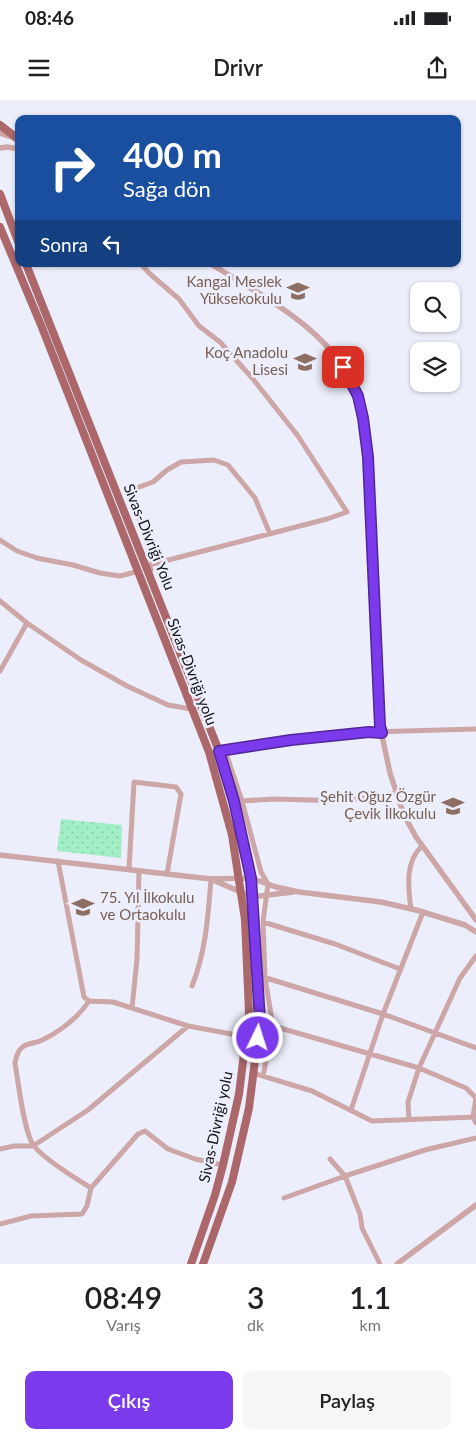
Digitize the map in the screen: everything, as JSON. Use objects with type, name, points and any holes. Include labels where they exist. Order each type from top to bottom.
[{"type":"main road","points":[[0,125],[15,137]]},
{"type":"main road","points":[[0,194],[15,233]]},
{"type":"main road","name":"Sivas-Divriği yolu","points":[[0,226],[15,261]]},
{"type":"main road","name":"Sivas-Divriği yolu","points":[[17,267],[139,571],[212,761],[232,835],[245,920],[249,1013],[239,1094],[223,1165],[215,1195],[190,1264]]},
{"type":"main road","name":"Sivas-Divriği Yolu","points":[[27,267],[222,751],[251,878],[261,976],[260,1020],[249,1108],[232,1182],[203,1264]]},
{"type":"street","points":[[0,133],[15,138]]},
{"type":"street","points":[[0,148],[15,148]]},
{"type":"street","points":[[144,267],[179,299],[199,326],[220,342],[253,379],[298,436],[347,512],[149,565],[242,801],[261,872],[268,884],[265,895],[261,976],[273,1026],[263,1076]]},
{"type":"street","points":[[216,267],[285,311],[321,339],[343,367],[358,396],[368,457],[380,726],[390,773],[404,815],[422,846],[475,919]]},
{"type":"street","points":[[153,564],[131,490],[153,482],[167,470],[181,462],[214,460],[228,466],[255,498],[270,534]]},
{"type":"street","points":[[0,540],[17,551],[37,558],[73,565],[100,573],[120,576],[139,571]]},
{"type":"street","points":[[0,601],[27,623],[81,660],[127,686],[168,705],[191,709]]},
{"type":"street","points":[[0,671],[27,623]]},
{"type":"street","points":[[222,751],[291,740],[369,732],[476,729]]},
{"type":"street","points":[[129,870],[134,782],[176,787],[181,794],[167,874]]},
{"type":"street","points":[[242,801],[274,799],[345,801],[397,792]]},
{"type":"street","points":[[411,909],[409,894],[410,868],[416,851],[422,846]]},
{"type":"street","points":[[0,855],[211,879],[251,878],[299,892],[381,902],[424,912],[465,925],[476,932]]},
{"type":"street","points":[[58,861],[84,997],[89,1001],[113,1002],[188,1026],[237,1035]]},
{"type":"street","points":[[132,1008],[137,959],[139,871]]},
{"type":"street","points":[[211,879],[252,897],[299,892]]},
{"type":"street","points":[[192,986],[199,970],[207,930],[211,879]]},
{"type":"street","points":[[351,1110],[383,1014],[424,912]]},
{"type":"street","points":[[263,922],[342,946],[400,969]]},
{"type":"street","points":[[409,1120],[408,1102],[419,1068],[460,978],[476,956]]},
{"type":"street","points":[[261,976],[383,1014],[476,1048]]},
{"type":"street","points":[[89,1001],[83,1010],[64,1026],[40,1041],[23,1046],[17,1054],[15,1063],[24,1116],[33,1146],[90,1188]]},
{"type":"street","points":[[0,1149],[14,1146],[33,1146],[88,1110],[188,1026]]},
{"type":"street","points":[[273,1026],[419,1068],[466,1088],[476,1098],[474,1117],[476,1124]]},
{"type":"street","points":[[253,1073],[312,1091],[372,1121],[474,1117]]},
{"type":"street","points":[[0,1224],[31,1216],[82,1214],[87,1206],[90,1188],[138,1134],[145,1131],[168,1149],[195,1159],[223,1165]]},
{"type":"street","points":[[284,1198],[425,1150],[476,1138]]},
{"type":"street","points":[[330,1159],[345,1176],[360,1214],[362,1228],[380,1264]]},
{"type":"street","points":[[397,1264],[476,1205]]},
{"type":"green space","points":[[61,819],[122,825],[121,858],[57,851]]},
{"type":"place","name":"Kangal Meslek Yüksekokulu","points":[[298,291]]},
{"type":"place","name":"Koç Anadolu Lisesi","points":[[305,362]]},
{"type":"place","name":"Şehit Oğuz Özgür Çevik İlkokulu","points":[[453,806]]},
{"type":"place","name":"75. Yıl İlkokulu ve Ortaokulu","points":[[83,907]]},
{"type":"route","points":[[258,1038],[260,1020],[251,878],[234,801],[219,751],[291,740],[369,732],[382,733],[380,726],[368,457],[358,396],[343,367]]}]
